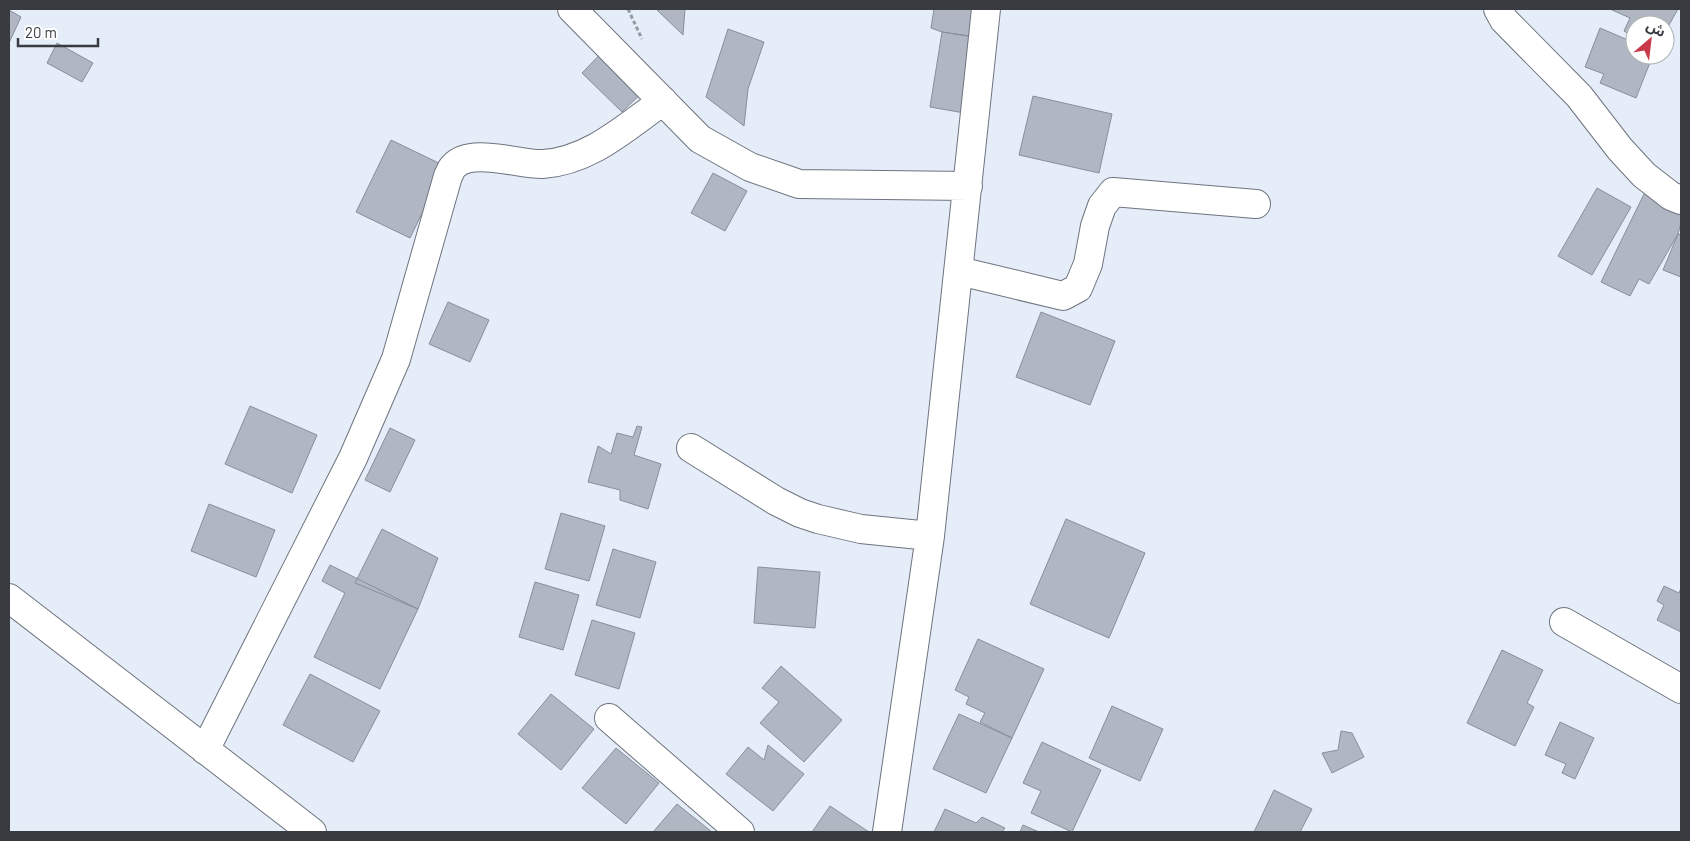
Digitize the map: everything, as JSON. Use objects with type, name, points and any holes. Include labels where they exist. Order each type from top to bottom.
[{"type":"street","points":[[572,9],[700,139],[750,167],[799,184],[968,186]]},
{"type":"street","points":[[887,832],[930,536],[986,9]]},
{"type":"street","points":[[1498,9],[1504,20],[1579,96],[1620,149],[1638,168],[1671,196],[1681,200]]},
{"type":"street","points":[[205,750],[349,466],[396,359],[448,176],[454,165],[463,160],[476,157],[533,165],[561,161],[599,147],[663,101]]},
{"type":"street","points":[[959,271],[1062,296],[1078,288],[1088,264],[1095,226],[1102,206],[1113,192],[1256,204]]},
{"type":"street","points":[[691,448],[800,514],[861,529],[930,536]]},
{"type":"street","points":[[9,598],[312,832]]},
{"type":"street","points":[[1564,622],[1681,689]]},
{"type":"street","points":[[609,718],[740,832]]},
{"type":"building","points":[[656,9],[685,9],[683,35]]},
{"type":"building","points":[[934,9],[986,9],[982,38],[942,32],[931,28]]},
{"type":"building","points":[[1610,9],[1678,9],[1675,15],[1625,16]]},
{"type":"building","points":[[9,10],[21,17],[9,43]]},
{"type":"building","points":[[1600,28],[1625,39],[1625,65],[1649,65],[1636,98],[1600,83],[1604,74],[1585,67]]},
{"type":"building","points":[[728,29],[764,42],[748,89],[744,126],[706,97]]},
{"type":"building","points":[[942,32],[982,38],[970,114],[930,107]]},
{"type":"building","points":[[57,43],[93,63],[82,82],[47,63]]},
{"type":"building","points":[[610,44],[651,84],[622,112],[582,73]]},
{"type":"building","points":[[1033,96],[1112,114],[1099,173],[1019,155]]},
{"type":"building","points":[[391,140],[445,166],[410,238],[356,212]]},
{"type":"building","points":[[713,173],[747,191],[725,231],[691,213]]},
{"type":"building","points":[[1597,188],[1631,207],[1592,275],[1558,256]]},
{"type":"building","points":[[1646,190],[1681,207],[1681,223],[1678,234],[1649,284],[1639,279],[1630,296],[1601,282]]},
{"type":"building","points":[[1678,234],[1681,235],[1681,277],[1663,270]]},
{"type":"building","points":[[448,302],[489,320],[470,362],[429,344]]},
{"type":"building","points":[[1041,312],[1115,341],[1090,405],[1016,377]]},
{"type":"building","points":[[250,406],[317,435],[292,493],[225,464]]},
{"type":"building","points":[[637,426],[642,427],[634,455],[661,464],[648,509],[620,500],[620,490],[588,482],[598,446],[611,454],[617,433],[633,437]]},
{"type":"building","points":[[390,428],[415,440],[390,492],[365,480]]},
{"type":"building","points":[[209,504],[275,530],[256,577],[191,551]]},
{"type":"building","points":[[561,513],[605,526],[589,581],[545,569]]},
{"type":"building","points":[[1066,519],[1145,553],[1109,638],[1030,604]]},
{"type":"building","points":[[382,529],[438,558],[418,609],[355,583]]},
{"type":"building","points":[[613,549],[656,562],[640,618],[596,605]]},
{"type":"building","points":[[330,565],[418,609],[380,689],[314,657],[345,593],[322,581]]},
{"type":"building","points":[[758,567],[820,572],[815,628],[754,623]]},
{"type":"building","points":[[535,582],[579,595],[563,650],[519,637]]},
{"type":"building","points":[[1664,586],[1679,593],[1681,588],[1681,632],[1657,620],[1664,605],[1657,601]]},
{"type":"building","points":[[592,620],[635,633],[619,689],[575,675]]},
{"type":"building","points":[[978,639],[1044,669],[1012,738],[980,722],[985,713],[966,704],[969,697],[955,690]]},
{"type":"building","points":[[1502,650],[1543,670],[1527,703],[1534,707],[1515,746],[1467,723]]},
{"type":"building","points":[[781,666],[842,720],[804,762],[760,723],[779,702],[762,688]]},
{"type":"building","points":[[310,674],[380,711],[353,762],[283,725]]},
{"type":"building","points":[[551,694],[594,729],[561,770],[518,734]]},
{"type":"building","points":[[1112,706],[1163,729],[1140,781],[1089,758]]},
{"type":"building","points":[[959,714],[1012,738],[986,793],[933,769]]},
{"type":"building","points":[[1560,722],[1594,738],[1575,779],[1562,773],[1566,764],[1545,755]]},
{"type":"building","points":[[1341,731],[1352,733],[1364,757],[1332,773],[1322,753],[1338,750]]},
{"type":"building","points":[[1042,742],[1101,770],[1072,832],[1031,813],[1041,791],[1023,783]]},
{"type":"building","points":[[768,745],[804,774],[773,811],[726,774],[748,747],[764,760]]},
{"type":"building","points":[[616,748],[659,783],[626,824],[582,788]]},
{"type":"building","points":[[1274,790],[1312,809],[1300,832],[1254,832]]},
{"type":"building","points":[[677,804],[712,832],[653,832]]},
{"type":"building","points":[[830,806],[869,832],[812,832]]},
{"type":"building","points":[[945,809],[976,823],[982,817],[1005,828],[1002,832],[934,832]]},
{"type":"building","points":[[1023,825],[1039,832],[1020,832]]}]
